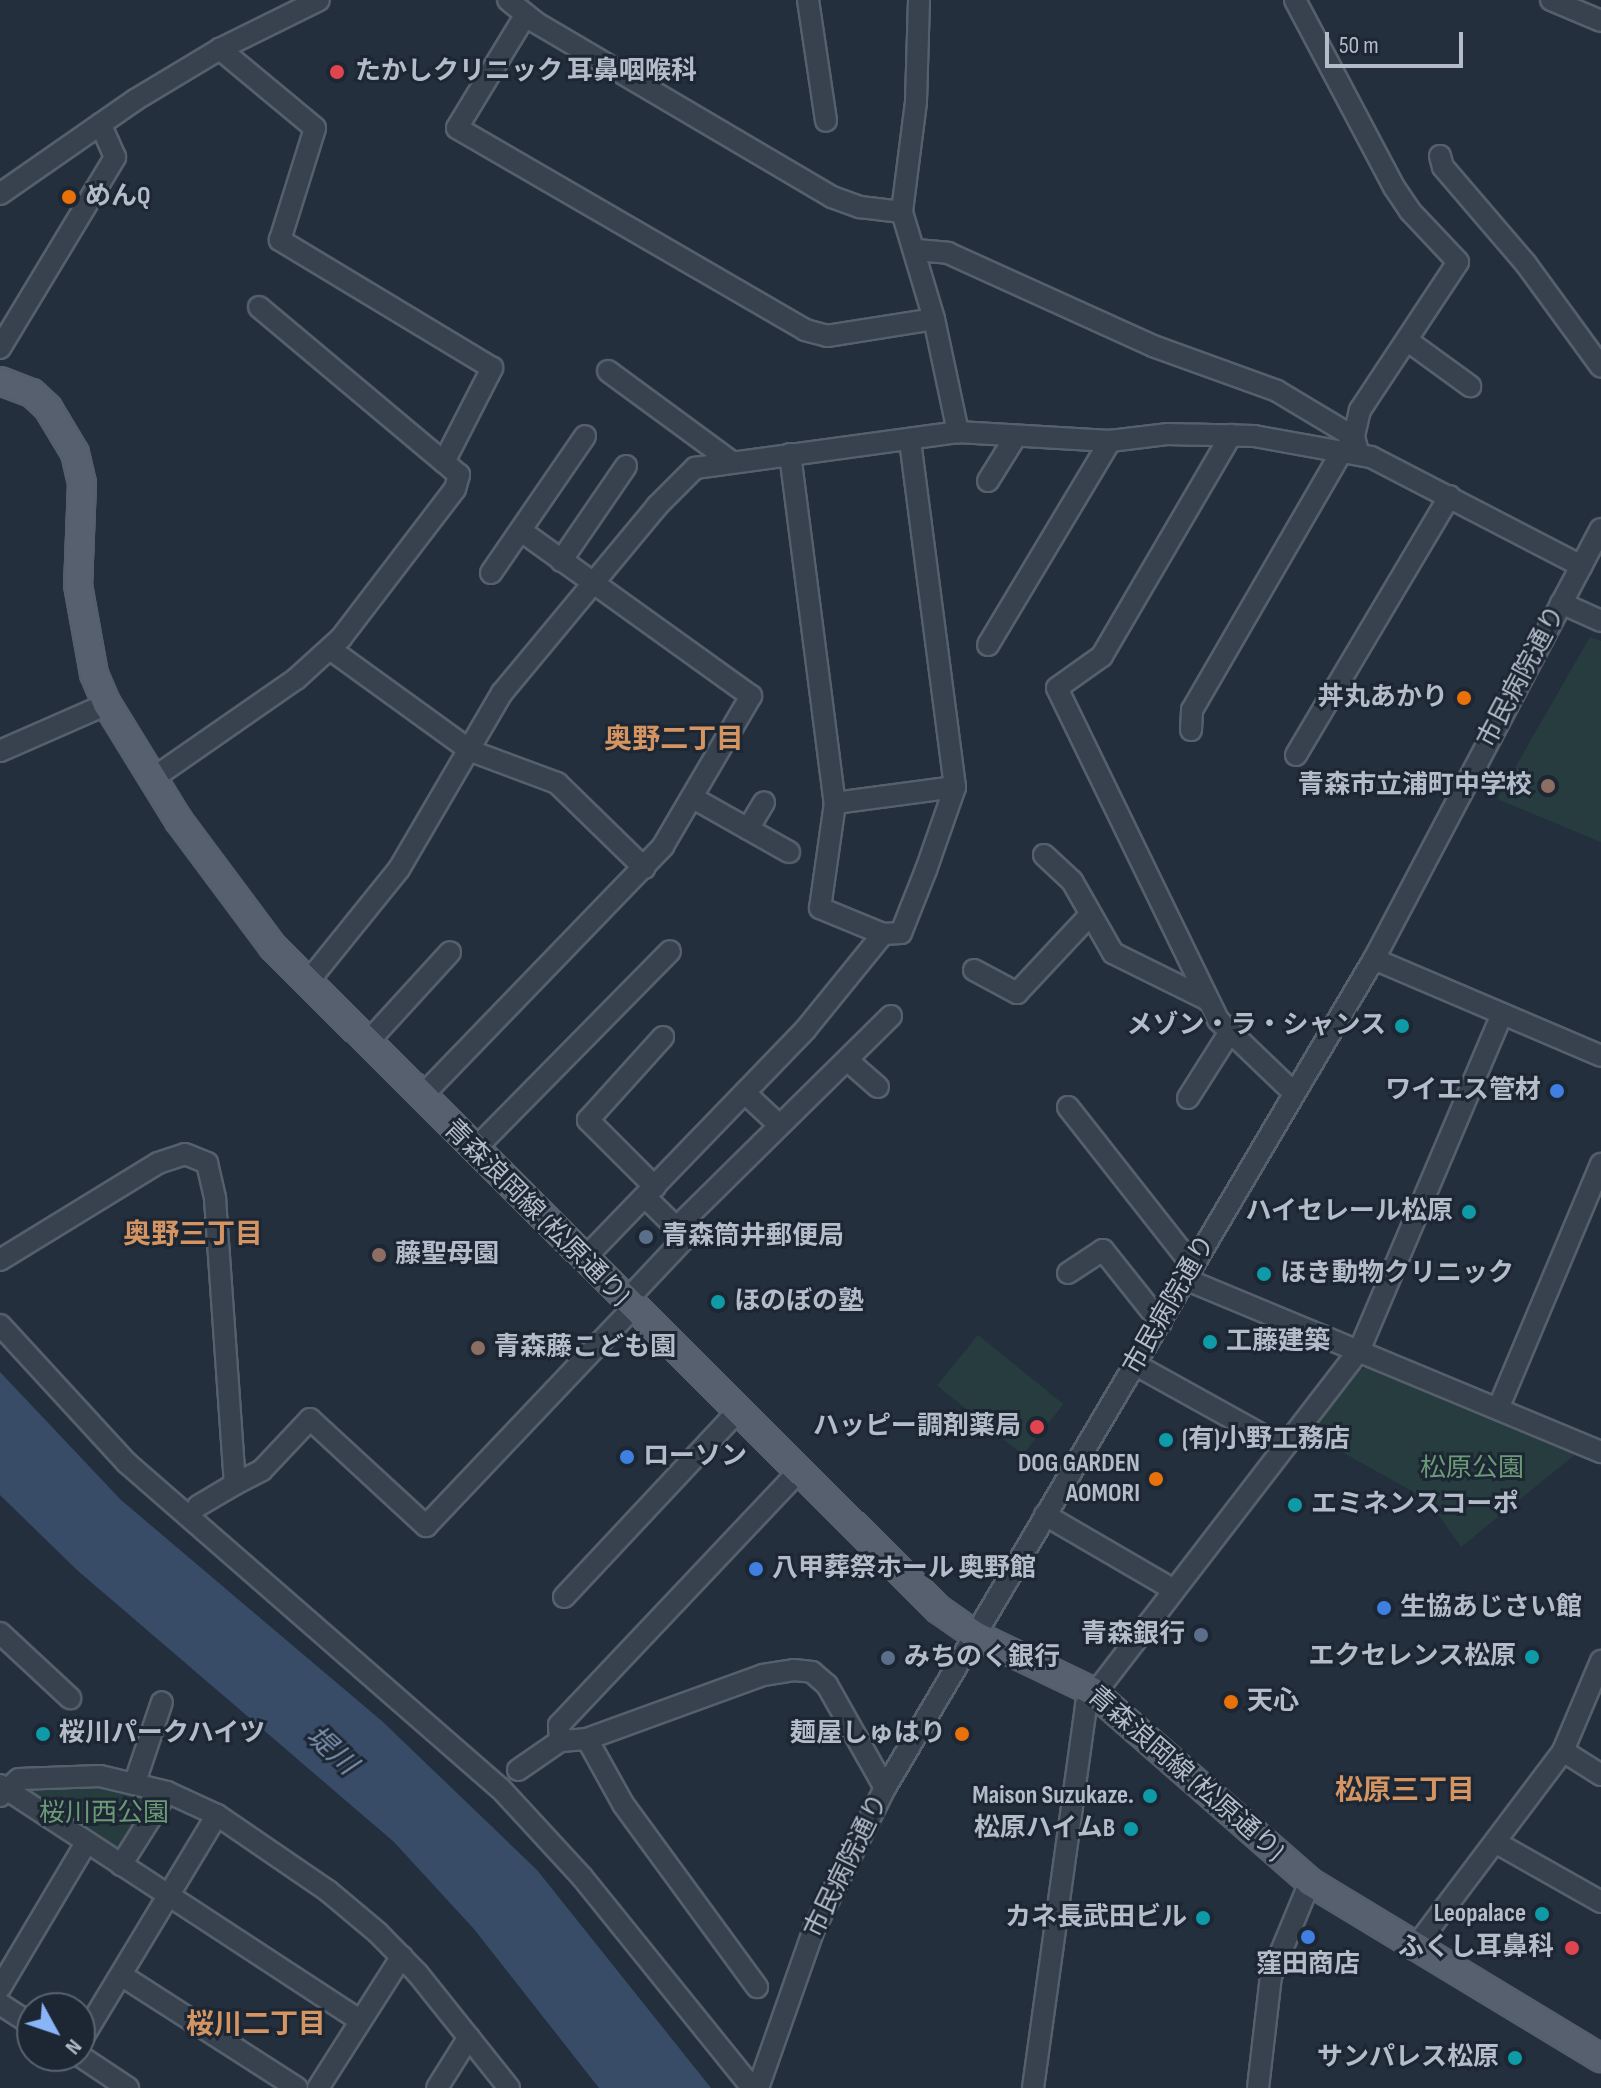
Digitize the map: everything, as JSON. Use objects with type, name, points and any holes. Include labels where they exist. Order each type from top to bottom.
[{"type":"main road","name":"青森浪岡線 (松原通り)","points":[[0,381],[40,401],[75,453],[82,483],[78,585],[94,674],[107,704],[152,779],[244,912],[307,983],[884,1560],[975,1635],[1092,1691],[1310,1882],[1414,1949],[1601,2058]]},
{"type":"street","points":[[0,194],[100,124],[220,49],[319,0]]},
{"type":"street","points":[[508,0],[525,16],[832,197],[860,207],[902,212]]},
{"type":"street","points":[[808,0],[826,121]]},
{"type":"street","points":[[919,0],[917,90],[902,212],[916,250],[934,319],[958,432]]},
{"type":"street","points":[[1191,730],[1192,710],[1351,447],[1360,410],[1458,262],[1394,187],[1295,0]]},
{"type":"street","points":[[1551,0],[1601,21]]},
{"type":"street","points":[[525,16],[457,128],[805,330],[827,336],[934,319]]},
{"type":"street","points":[[220,49],[315,128],[280,240],[492,368],[444,462]]},
{"type":"street","points":[[0,348],[75,217],[112,165],[115,149],[100,124]]},
{"type":"street","points":[[1440,156],[1443,167],[1526,264],[1601,367]]},
{"type":"street","points":[[916,250],[948,253],[1153,346],[1277,391],[1351,447],[1581,566]]},
{"type":"street","points":[[152,779],[330,649],[455,489],[459,475],[259,307]]},
{"type":"street","points":[[1408,341],[1470,386]]},
{"type":"street","points":[[608,371],[729,460]]},
{"type":"street","points":[[307,983],[399,869],[471,751],[502,693],[677,482],[695,468],[729,460],[958,432],[1110,441],[1231,435],[1351,447]]},
{"type":"street","points":[[1231,435],[1102,656],[1057,688],[1208,1000],[1228,1035],[1294,1093]]},
{"type":"street","points":[[491,573],[585,436]]},
{"type":"street","points":[[988,481],[1016,436]]},
{"type":"street","points":[[790,454],[835,803],[820,908],[883,934],[901,933],[955,787],[910,439]]},
{"type":"street","points":[[988,645],[1110,441]]},
{"type":"street","points":[[561,561],[626,466]]},
{"type":"street","points":[[1296,755],[1450,496]]},
{"type":"street","name":"市民病院通り","points":[[758,2088],[814,1929],[885,1788],[1374,959],[1601,529]]},
{"type":"street","points":[[421,1097],[644,868],[695,799],[750,693],[593,587],[521,531]]},
{"type":"street","points":[[1561,603],[1601,621]]},
{"type":"street","points":[[330,649],[471,751],[557,783],[644,868]]},
{"type":"street","points":[[0,751],[107,704]]},
{"type":"street","points":[[835,803],[955,787]]},
{"type":"street","points":[[695,799],[789,852]]},
{"type":"street","points":[[748,829],[764,802]]},
{"type":"street","points":[[1044,855],[1072,881],[1113,953],[1208,1000]]},
{"type":"street","points":[[974,970],[1017,993],[1090,915]]},
{"type":"street","points":[[583,1260],[746,1094],[883,934]]},
{"type":"street","points":[[474,1150],[670,951]]},
{"type":"street","points":[[367,1043],[450,952]]},
{"type":"street","points":[[1374,959],[1601,1056]]},
{"type":"street","points":[[1033,2088],[1080,1725],[1092,1691],[1359,1351],[1502,1014]]},
{"type":"street","points":[[676,1228],[891,1016]]},
{"type":"street","points":[[1188,1098],[1228,1035]]},
{"type":"street","points":[[198,1506],[262,1470],[310,1419],[426,1526],[684,1242],[650,1192],[588,1120],[663,1037]]},
{"type":"street","points":[[847,1060],[878,1087]]},
{"type":"street","points":[[746,1094],[779,1125]]},
{"type":"street","points":[[1068,1107],[1189,1272],[1359,1351],[1601,1452]]},
{"type":"street","points":[[0,1260],[158,1163],[185,1154],[207,1163],[215,1199],[235,1484]]},
{"type":"street","points":[[1498,1409],[1601,1164]]},
{"type":"street","points":[[1068,1273],[1103,1250],[1161,1323]]},
{"type":"street","points":[[0,1325],[127,1463],[500,1788],[582,1877],[752,2088]]},
{"type":"street","points":[[1136,1365],[1284,1447]]},
{"type":"street","points":[[564,1597],[737,1412]]},
{"type":"street","points":[[560,1741],[559,1725],[589,1691],[797,1473]]},
{"type":"street","points":[[1045,1515],[1172,1589]]},
{"type":"street","points":[[0,1633],[70,1698]]},
{"type":"street","points":[[1414,1949],[1563,1751],[1601,1661]]},
{"type":"street","points":[[518,1770],[560,1741],[587,1739],[763,1675],[812,1672],[827,1685],[885,1788]]},
{"type":"street","points":[[135,1782],[162,1702]]},
{"type":"street","points":[[587,1739],[623,1804],[757,1987]]},
{"type":"street","points":[[1563,1751],[1601,1775]]},
{"type":"street","points":[[360,2021],[2,1790],[19,1779],[100,1776],[167,1792],[217,1815],[328,1891],[402,1956],[509,2088]]},
{"type":"street","points":[[121,1865],[167,1792]]},
{"type":"street","points":[[96,2016],[217,1815]]},
{"type":"street","points":[[1495,1842],[1601,1902]]},
{"type":"street","points":[[0,1988],[86,1843]]},
{"type":"street","points":[[1258,2088],[1271,1976],[1310,1882]]},
{"type":"street","points":[[318,2088],[402,1956]]},
{"type":"street","points":[[121,1975],[297,2088]]},
{"type":"street","points":[[437,2088],[469,2037]]},
{"type":"street","points":[[96,2067],[128,2088]]},
{"type":"green space","points":[[1590,637],[1601,641],[1601,842],[1497,799]]},
{"type":"green space","points":[[978,1335],[1063,1404],[1023,1455],[937,1386]]},
{"type":"green space","name":"松原公園","points":[[1368,1367],[1577,1453],[1461,1547],[1428,1500],[1310,1434],[1357,1371]]},
{"type":"green space","name":"桜川西公園","points":[[96,1785],[146,1796],[147,1804],[120,1852],[29,1796],[30,1788]]},
{"type":"water","name":"堤川","points":[[0,1372],[121,1500],[383,1722],[537,1870],[711,2088],[599,2088],[474,1929],[394,1842],[77,1570],[0,1495]]},
{"type":"place","name":"たかしクリニック 耳鼻咽喉科","points":[[337,72]]},
{"type":"place","name":"めんQ","points":[[69,197]]},
{"type":"place","name":"丼丸あかり","points":[[1464,698]]},
{"type":"place","name":"青森市立浦町中学校","points":[[1548,786]]},
{"type":"place","name":"メゾン・ラ・シャンス","points":[[1402,1026]]},
{"type":"place","name":"ワイエス管材","points":[[1557,1091]]},
{"type":"place","name":"ハイセレール松原","points":[[1469,1212]]},
{"type":"place","name":"青森筒井郵便局","points":[[646,1237]]},
{"type":"place","name":"藤聖母園","points":[[379,1255]]},
{"type":"place","name":"ほき動物クリニック","points":[[1264,1274]]},
{"type":"place","name":"ほのぼの塾","points":[[718,1302]]},
{"type":"place","name":"工藤建築","points":[[1210,1342]]},
{"type":"place","name":"青森藤こども園","points":[[478,1348]]},
{"type":"place","name":"ハッピー調剤薬局","points":[[1037,1427]]},
{"type":"place","name":"(有)小野工務店","points":[[1166,1440]]},
{"type":"place","name":"ローソン","points":[[627,1457]]},
{"type":"place","name":"DOG GARDEN AOMORI","points":[[1156,1479]]},
{"type":"place","name":"エミネンスコーポ","points":[[1295,1505]]},
{"type":"place","name":"八甲葬祭ホール 奥野館","points":[[756,1569]]},
{"type":"place","name":"生協あじさい館","points":[[1384,1608]]},
{"type":"place","name":"青森銀行","points":[[1201,1635]]},
{"type":"place","name":"エクセレンス松原","points":[[1532,1657]]},
{"type":"place","name":"みちのく銀行","points":[[888,1658]]},
{"type":"place","name":"天心","points":[[1231,1702]]},
{"type":"place","name":"桜川パークハイツ","points":[[43,1734]]},
{"type":"place","name":"麺屋しゅはり","points":[[962,1734]]},
{"type":"place","name":"Maison Suzukaze.","points":[[1150,1796]]},
{"type":"place","name":"松原ハイムB","points":[[1131,1829]]},
{"type":"place","name":"Leopalace","points":[[1542,1914]]},
{"type":"place","name":"カネ長武田ビル","points":[[1203,1918]]},
{"type":"place","name":"窪田商店","points":[[1308,1937]]},
{"type":"place","name":"ふくし耳鼻科","points":[[1572,1948]]},
{"type":"place","name":"サンパレス松原","points":[[1515,2058]]},
{"type":"district","name":"奥野二丁目","points":[[674,740]]},
{"type":"district","name":"奥野三丁目","points":[[193,1235]]},
{"type":"district","name":"松原三丁目","points":[[1405,1791]]},
{"type":"district","name":"桜川二丁目","points":[[256,2025]]}]
